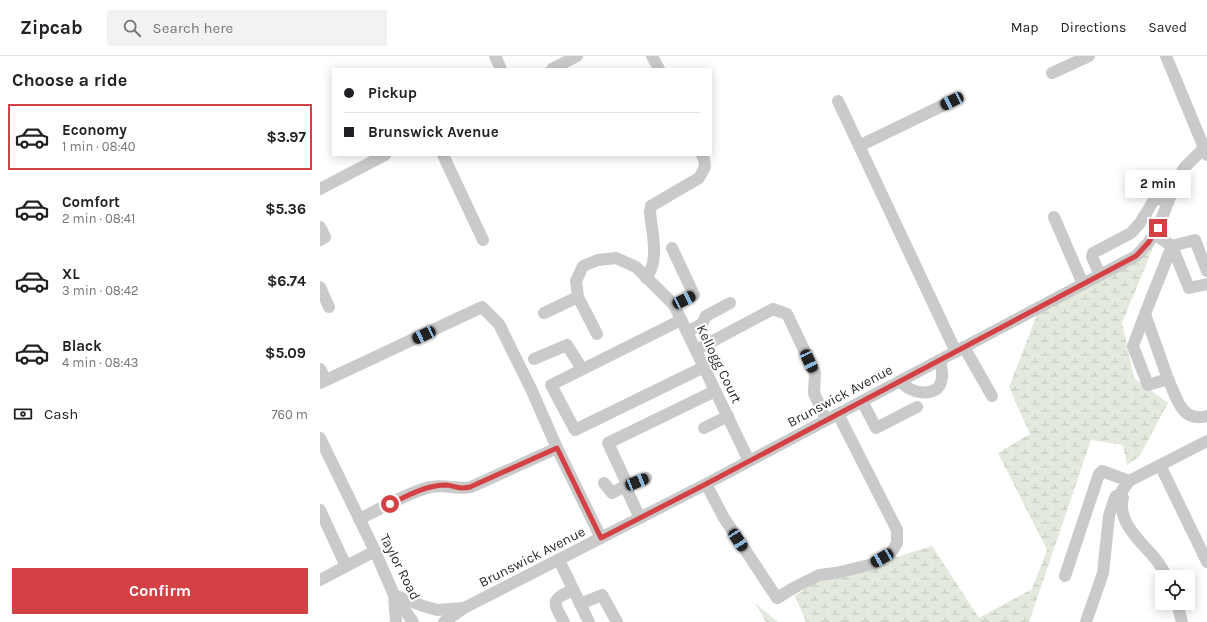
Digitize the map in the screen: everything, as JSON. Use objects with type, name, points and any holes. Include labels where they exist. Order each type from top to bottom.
[{"type":"street","points":[[495,56],[501,68]]},
{"type":"street","points":[[554,68],[576,56]]},
{"type":"street","points":[[652,56],[658,68]]},
{"type":"street","points":[[1052,73],[1089,56]]},
{"type":"street","points":[[1166,56],[1206,149]]},
{"type":"street","points":[[838,101],[960,349],[992,396]]},
{"type":"street","points":[[859,146],[952,101]]},
{"type":"street","name":"Brunswick Avenue","points":[[444,622],[464,608],[706,484],[1136,256],[1148,243],[1158,228],[1177,178],[1185,167],[1206,149]]},
{"type":"street","points":[[320,188],[383,156]]},
{"type":"street","points":[[443,156],[483,240]]},
{"type":"street","points":[[650,282],[653,267],[654,247],[650,212],[651,206],[699,178],[705,168],[702,156]]},
{"type":"street","points":[[1100,275],[1092,257],[1093,253],[1131,232],[1140,223],[1154,200],[1161,199],[1168,202]]},
{"type":"street","points":[[1054,217],[1083,284]]},
{"type":"street","points":[[320,227],[325,237],[320,240]]},
{"type":"street","points":[[1154,234],[1172,246],[1189,288],[1207,284]]},
{"type":"street","points":[[1172,246],[1195,240],[1207,271]]},
{"type":"street","points":[[1168,379],[1148,385],[1133,346],[1172,246]]},
{"type":"street","points":[[672,248],[694,295],[674,305]]},
{"type":"street","name":"Kellogg Court","points":[[578,297],[576,281],[583,266],[598,260],[616,258],[636,267],[674,305],[749,461]]},
{"type":"street","points":[[320,287],[329,307]]},
{"type":"street","points":[[544,313],[578,297],[597,334]]},
{"type":"street","points":[[687,332],[702,324],[706,316],[730,303]]},
{"type":"street","points":[[320,369],[323,382],[482,307],[499,324],[601,538]]},
{"type":"street","points":[[696,350],[773,309],[787,314],[815,373],[814,393],[826,420]]},
{"type":"street","points":[[1145,314],[1168,379],[1182,410],[1189,416],[1198,418],[1207,416]]},
{"type":"street","points":[[681,320],[551,385],[575,430],[704,367]]},
{"type":"street","points":[[534,359],[567,345],[582,370]]},
{"type":"street","points":[[900,381],[907,388],[915,391],[921,392],[934,390],[941,382],[942,375],[940,360]]},
{"type":"street","points":[[640,518],[608,443],[715,391]]},
{"type":"street","points":[[862,401],[876,428],[917,407]]},
{"type":"street","points":[[706,484],[724,518],[777,598],[819,575],[836,573],[873,564],[891,553],[897,543],[897,530],[838,414]]},
{"type":"street","points":[[704,428],[728,416]]},
{"type":"street","name":"Taylor Road","points":[[320,438],[375,551],[394,595],[413,622]]},
{"type":"street","points":[[1086,622],[1103,573],[1109,516],[1116,496],[1120,494],[1129,481],[1207,441]]},
{"type":"street","points":[[359,520],[405,497],[430,487],[445,485],[462,489],[470,487],[557,448]]},
{"type":"street","points":[[1160,465],[1207,562]]},
{"type":"street","points":[[1065,576],[1099,474],[1102,471],[1129,481]]},
{"type":"street","points":[[604,483],[612,493],[646,478]]},
{"type":"street","points":[[1120,494],[1123,498],[1121,505],[1125,522],[1159,562],[1163,570]]},
{"type":"street","points":[[320,510],[346,566]]},
{"type":"street","points":[[320,580],[375,551]]},
{"type":"street","points":[[559,560],[589,622]]},
{"type":"street","points":[[564,622],[556,608],[556,599],[573,590]]},
{"type":"street","points":[[396,622],[394,595],[437,610],[464,608]]},
{"type":"street","points":[[580,604],[602,595],[617,622]]},
{"type":"street","points":[[1179,610],[1182,622]]},
{"type":"green space","points":[[1155,243],[1122,323],[1134,378],[1168,403],[1139,457],[1127,465],[1123,445],[1091,440],[1029,622],[806,622],[795,596],[813,583],[932,546],[979,618],[1032,589],[1047,550],[998,453],[1030,434],[1009,387],[1038,312]]},
{"type":"green space","points":[[755,603],[778,622],[766,622]]},
{"type":"route","points":[[390,504],[410,494],[430,487],[445,485],[462,489],[470,487],[557,448],[601,538],[1136,256],[1148,243],[1158,228]]}]
